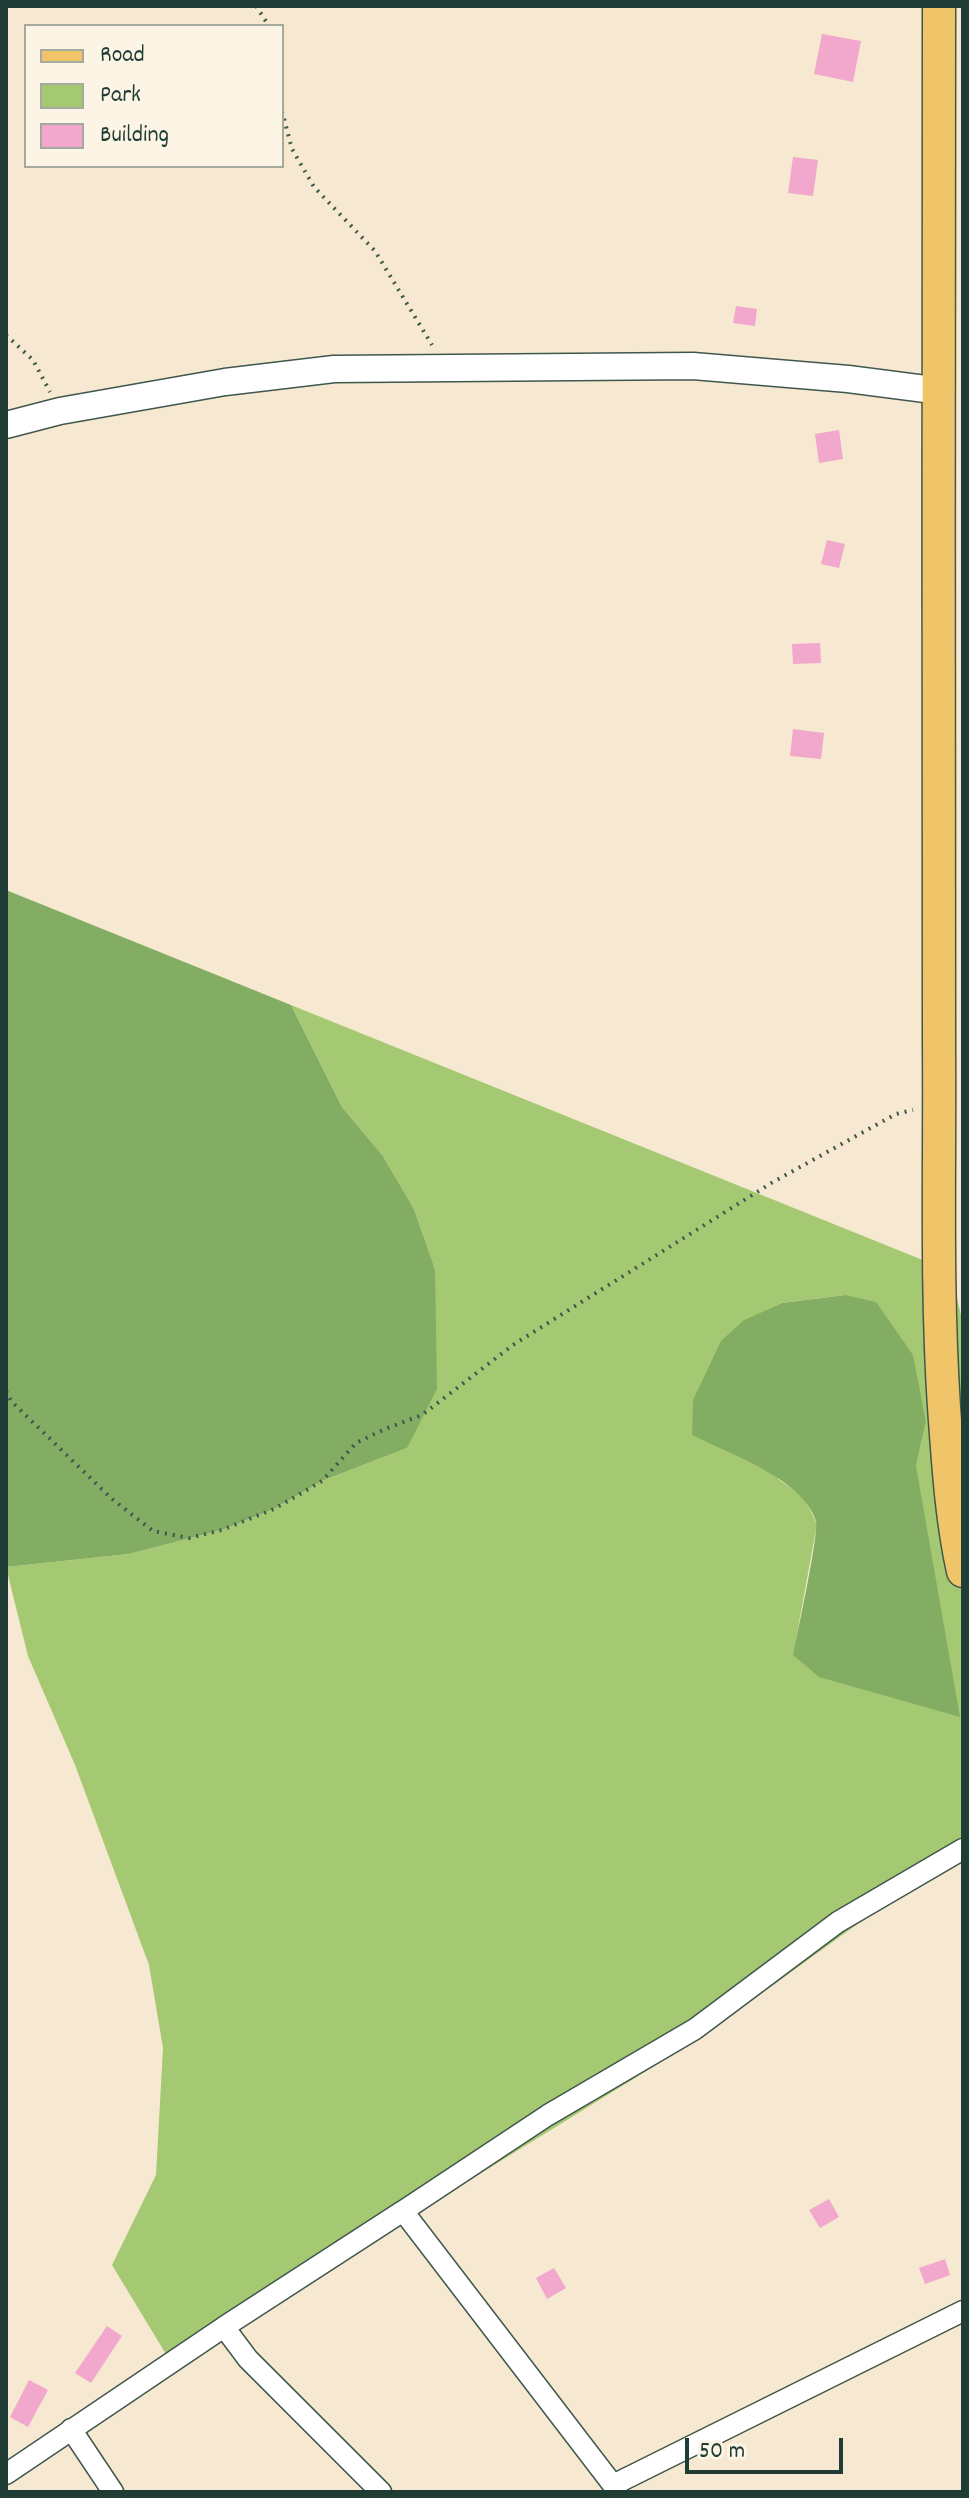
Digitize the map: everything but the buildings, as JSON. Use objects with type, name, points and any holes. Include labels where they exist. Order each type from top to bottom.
[{"type":"main road","points":[[939,6],[941,391],[936,721],[940,1339],[947,1450],[957,1544],[963,1571]]},
{"type":"street","points":[[6,425],[60,411],[225,382],[318,371],[443,366],[693,366],[848,379],[941,391]]},
{"type":"street","points":[[6,2474],[548,2115],[695,2029],[838,1922],[963,1849]]},
{"type":"street","points":[[403,2211],[615,2489],[963,2311]]},
{"type":"street","points":[[224,2327],[248,2359],[381,2492]]},
{"type":"street","points":[[71,2429],[113,2492]]},
{"type":"path","points":[[256,6],[268,24]]},
{"type":"path","points":[[284,119],[292,149],[314,187],[375,251],[443,366]]},
{"type":"path","points":[[6,335],[33,360],[60,411]]},
{"type":"path","points":[[6,1391],[11,1401],[112,1499],[153,1531],[189,1538],[222,1530],[274,1509],[322,1481],[356,1443],[422,1415],[513,1345],[773,1182],[896,1114],[939,1105]]},
{"type":"green space","points":[[6,890],[291,1005],[342,1107],[383,1156],[414,1209],[435,1269],[437,1389],[407,1448],[322,1481],[274,1509],[222,1530],[129,1554],[6,1567]]},
{"type":"green space","points":[[291,1005],[950,1271],[963,1323],[963,1858],[859,1923],[698,2039],[175,2369],[112,2265],[156,2175],[163,2048],[149,1965],[75,1765],[28,1656],[6,1567],[129,1554],[222,1530],[274,1509],[322,1481],[407,1448],[435,1269],[414,1209],[383,1156],[342,1107]],"holes":[[[845,1295],[926,1422],[916,1466],[793,1656],[817,1524],[804,1497],[778,1479],[745,1320],[782,1303]]]},
{"type":"green space","points":[[845,1295],[876,1302],[913,1355],[926,1422],[916,1466],[960,1717],[819,1677],[793,1655],[816,1521],[808,1506],[781,1480],[745,1459],[692,1435],[693,1400],[721,1341],[744,1320],[782,1303]]}]
